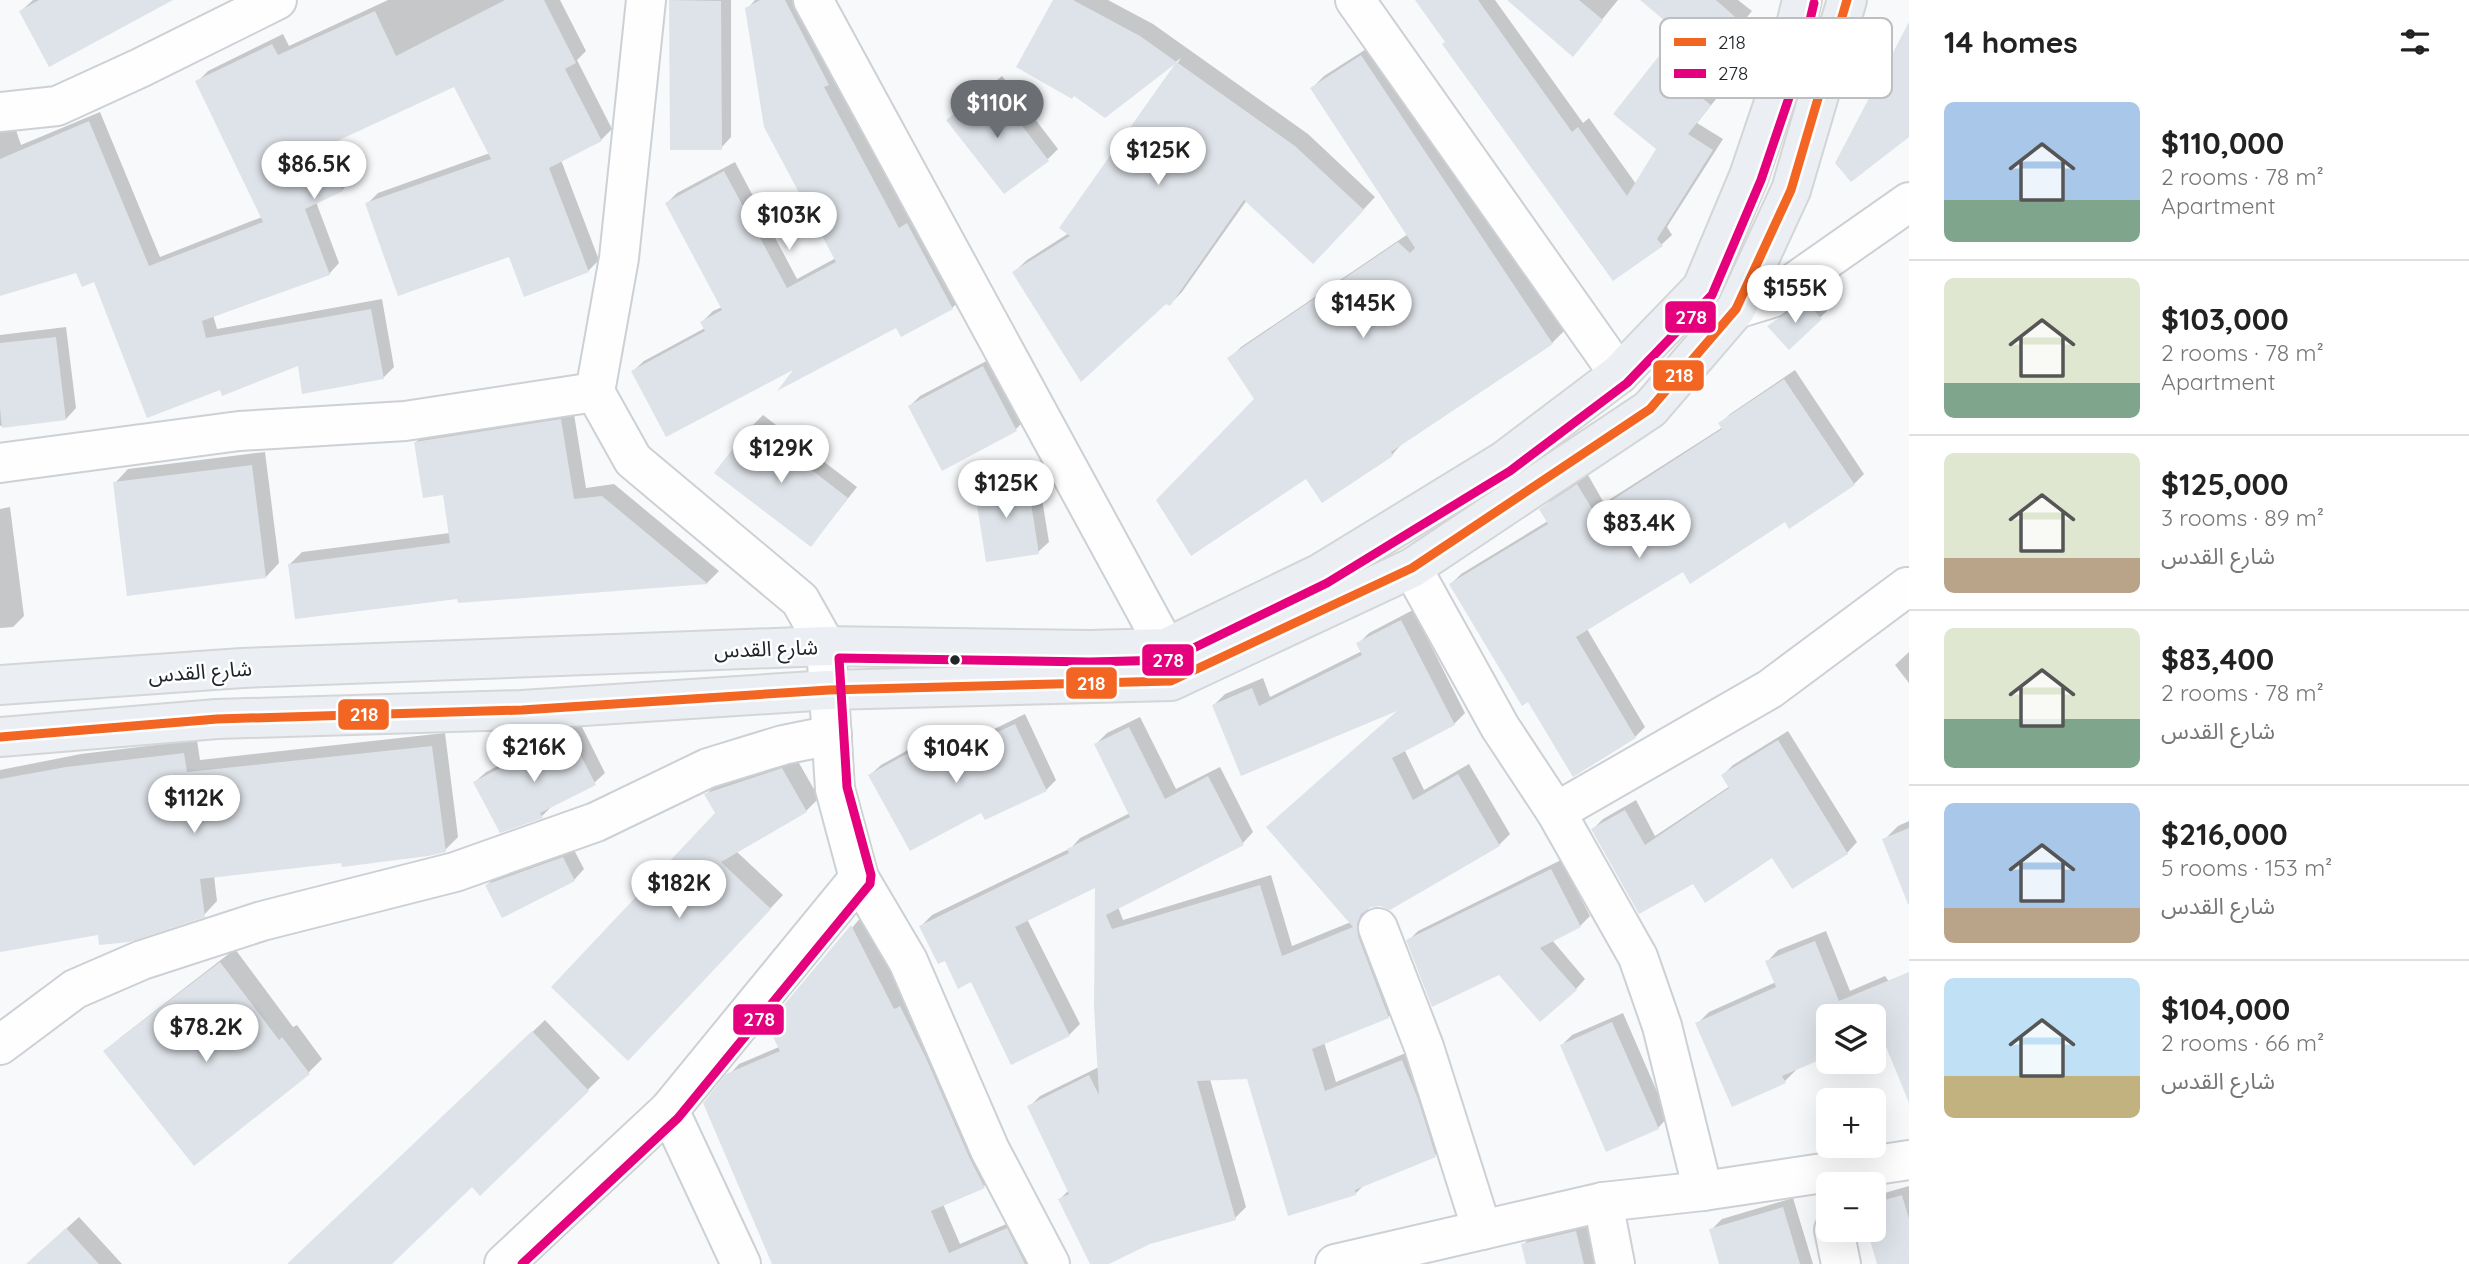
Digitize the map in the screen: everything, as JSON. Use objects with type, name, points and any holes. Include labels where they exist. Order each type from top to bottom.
[{"type":"main road","name":"شارع القدس","points":[[1798,18],[1802,0]]},
{"type":"main road","points":[[1842,18],[1847,0]]},
{"type":"main road","name":"شارع القدس","points":[[0,685],[242,668],[826,646],[1090,650],[1166,648],[1321,573],[1504,461],[1619,374],[1702,288],[1749,176],[1775,98]]},
{"type":"main road","points":[[0,737],[217,719],[522,710],[829,690],[1171,681],[1412,568],[1650,409],[1736,309],[1791,190],[1818,98]]},
{"type":"street","points":[[0,112],[57,106],[277,0]]},
{"type":"street","points":[[646,0],[619,258],[595,392],[633,460],[800,600],[826,646],[835,789],[859,878],[908,961],[990,1150],[1050,1264]]},
{"type":"street","points":[[813,0],[1166,648]]},
{"type":"street","points":[[1355,0],[1619,374]]},
{"type":"street","points":[[1736,309],[1772,298],[1909,202]]},
{"type":"street","points":[[0,463],[239,431],[405,421],[595,392]]},
{"type":"street","points":[[1412,568],[1500,727],[1556,812],[1638,957],[1662,1026],[1703,1191]]},
{"type":"street","points":[[1556,812],[1770,689],[1907,587],[1909,589]]},
{"type":"street","points":[[0,1045],[75,989],[142,960],[262,921],[455,872],[596,822],[708,768],[783,745],[832,735]]},
{"type":"street","points":[[505,1264],[669,1110],[859,878]]},
{"type":"street","points":[[1378,928],[1424,1047],[1482,1230]]},
{"type":"street","points":[[669,1110],[741,1264]]},
{"type":"street","points":[[1877,1172],[1909,1160]]},
{"type":"street","points":[[1335,1264],[1603,1202],[1703,1191],[1816,1191]]},
{"type":"street","points":[[1603,1202],[1615,1264]]},
{"type":"street","points":[[1836,1242],[1841,1264]]},
{"type":"building","points":[[39,0],[173,0],[49,67],[19,11]]},
{"type":"building","points":[[505,0],[544,0],[576,63],[565,69],[602,141],[549,168],[589,272],[524,297],[509,257],[398,296],[365,203],[491,159],[454,87],[322,148],[343,191],[305,209],[330,275],[202,321],[206,338],[371,309],[384,379],[302,394],[298,366],[222,396],[220,390],[147,418],[94,282],[82,287],[76,273],[0,296],[0,159],[89,121],[149,266],[263,222],[195,81],[272,44],[278,55],[375,11],[396,56]]},
{"type":"building","points":[[669,0],[721,1],[722,150],[670,150]]},
{"type":"building","points":[[760,0],[785,0],[829,85],[824,87],[899,228],[907,223],[953,309],[901,337],[896,328],[777,391],[793,370],[666,437],[631,371],[705,331],[700,322],[722,310],[665,203],[724,171],[787,288],[836,262],[764,127],[745,8]]},
{"type":"building","points":[[1053,0],[1073,0],[1140,36],[1295,146],[1364,210],[1313,264],[1244,200],[1170,306],[1166,304],[1081,382],[1012,272],[1070,236],[1059,228],[1175,64],[1105,118],[1074,96],[1072,99],[1016,67]]},
{"type":"building","points":[[1415,0],[1478,0],[1572,132],[1578,127],[1627,196],[1656,149],[1613,114],[1660,55],[1660,98],[1702,98],[1711,105],[1688,134],[1713,150],[1657,239],[1663,246],[1613,281],[1442,44],[1445,42]]},
{"type":"building","points":[[1507,0],[1579,0],[1603,20],[1573,57]]},
{"type":"building","points":[[1640,0],[1716,0],[1736,18],[1661,18]]},
{"type":"building","points":[[1909,22],[1909,137],[1851,182],[1835,163],[1869,98],[1892,98],[1892,54]]},
{"type":"building","points":[[1361,55],[1553,344],[1391,452],[1393,456],[1322,503],[1306,479],[1191,556],[1156,500],[1254,399],[1227,358],[1398,242],[1410,253],[1415,248],[1310,88]]},
{"type":"building","points":[[991,85],[1049,161],[1004,194],[946,120]]},
{"type":"building","points":[[1805,301],[1822,319],[1789,350],[1767,326]]},
{"type":"building","points":[[56,337],[66,420],[2,428],[0,343]]},
{"type":"building","points":[[983,366],[1017,431],[942,471],[908,406]]},
{"type":"building","points":[[1784,379],[1855,485],[1789,529],[1785,522],[1690,584],[1683,572],[1576,637],[1636,738],[1573,777],[1528,702],[1522,706],[1449,584],[1548,524],[1539,509],[1577,484],[1594,512],[1722,429],[1718,423]]},
{"type":"building","points":[[561,419],[574,499],[602,496],[708,584],[458,603],[457,599],[295,619],[288,564],[450,543],[443,495],[423,498],[414,442]]},
{"type":"building","points":[[752,424],[848,498],[811,547],[714,473]]},
{"type":"building","points":[[252,465],[266,578],[127,596],[113,482]]},
{"type":"building","points":[[1027,478],[1039,554],[986,562],[974,486]]},
{"type":"building","points":[[1401,620],[1455,725],[1392,758],[1413,800],[1458,774],[1500,846],[1390,910],[1381,906],[1371,907],[1361,914],[1357,924],[1358,936],[1389,1018],[1312,1049],[1325,1091],[1402,1060],[1418,1099],[1436,1157],[1355,1190],[1356,1195],[1288,1216],[1247,1079],[1197,1081],[1236,1220],[1150,1244],[1109,1264],[1090,1264],[1058,1199],[1069,1194],[1027,1106],[1089,1075],[1099,1095],[1094,1007],[1095,888],[1015,927],[1070,1036],[1011,1065],[971,982],[958,989],[945,961],[938,964],[919,926],[1069,853],[1067,849],[1130,817],[1094,744],[1129,727],[1165,799],[1208,776],[1244,845],[1106,915],[1112,929],[1260,885],[1282,956],[1353,927],[1266,827],[1397,711],[1241,776],[1212,705],[1252,688],[1259,706],[1362,655],[1356,643]]},
{"type":"building","points":[[1015,724],[1047,791],[985,820],[981,813],[910,851],[868,775],[938,737],[948,755]]},
{"type":"building","points":[[569,733],[596,785],[540,813],[543,818],[500,833],[473,782]]},
{"type":"building","points":[[1778,740],[1848,854],[1792,889],[1772,858],[1705,903],[1693,884],[1639,914],[1591,829],[1625,810],[1645,845],[1729,788],[1721,775]]},
{"type":"building","points":[[432,746],[446,852],[342,867],[341,863],[200,879],[205,917],[129,942],[99,945],[98,935],[0,952],[0,779],[66,767],[184,753],[187,772]]},
{"type":"building","points":[[782,768],[807,812],[721,862],[771,909],[628,1061],[551,987],[715,813],[704,794]]},
{"type":"building","points":[[1909,828],[1909,904],[1908,904],[1882,839]]},
{"type":"building","points":[[563,857],[575,881],[502,918],[485,885]]},
{"type":"building","points":[[1551,869],[1581,927],[1540,948],[1577,990],[1540,1022],[1499,975],[1432,1007],[1406,940]]},
{"type":"building","points":[[851,925],[894,1009],[900,1006],[985,1188],[931,1211],[949,1253],[1007,1228],[1025,1264],[772,1264],[703,1103],[726,1074],[780,1051],[767,1025]]},
{"type":"building","points":[[1815,941],[1839,1001],[1909,972],[1909,1103],[1886,1046],[1886,1004],[1816,1004],[1816,1062],[1782,1076],[1786,1083],[1732,1107],[1695,1023],[1776,987],[1765,961]]},
{"type":"building","points":[[220,962],[279,1040],[282,1037],[310,1074],[194,1166],[103,1051]]},
{"type":"building","points":[[1612,1022],[1659,1129],[1606,1152],[1560,1045]]},
{"type":"building","points":[[532,1031],[589,1091],[480,1196],[472,1187],[392,1264],[287,1264]]},
{"type":"building","points":[[1902,1195],[1909,1219],[1909,1264],[1877,1264],[1871,1242],[1886,1242],[1886,1200]]},
{"type":"building","points":[[1783,1207],[1800,1264],[1719,1264],[1709,1229]]},
{"type":"building","points":[[66,1228],[99,1264],[26,1264]]},
{"type":"building","points":[[1576,1231],[1584,1264],[1526,1264],[1521,1244]]},
{"type":"transit line","name":"218","points":[[1842,18],[1847,0]]},
{"type":"transit line","name":"278","points":[[1810,18],[1814,3]]},
{"type":"transit line","name":"278","points":[[522,1264],[678,1118],[870,884],[871,875],[847,787],[839,658],[1090,662],[1169,660],[1327,583],[1510,471],[1627,383],[1712,295],[1761,180],[1789,98]]},
{"type":"transit line","name":"218","points":[[0,737],[217,719],[522,710],[829,690],[1171,681],[1412,568],[1650,409],[1736,309],[1791,190],[1818,98]]}]
